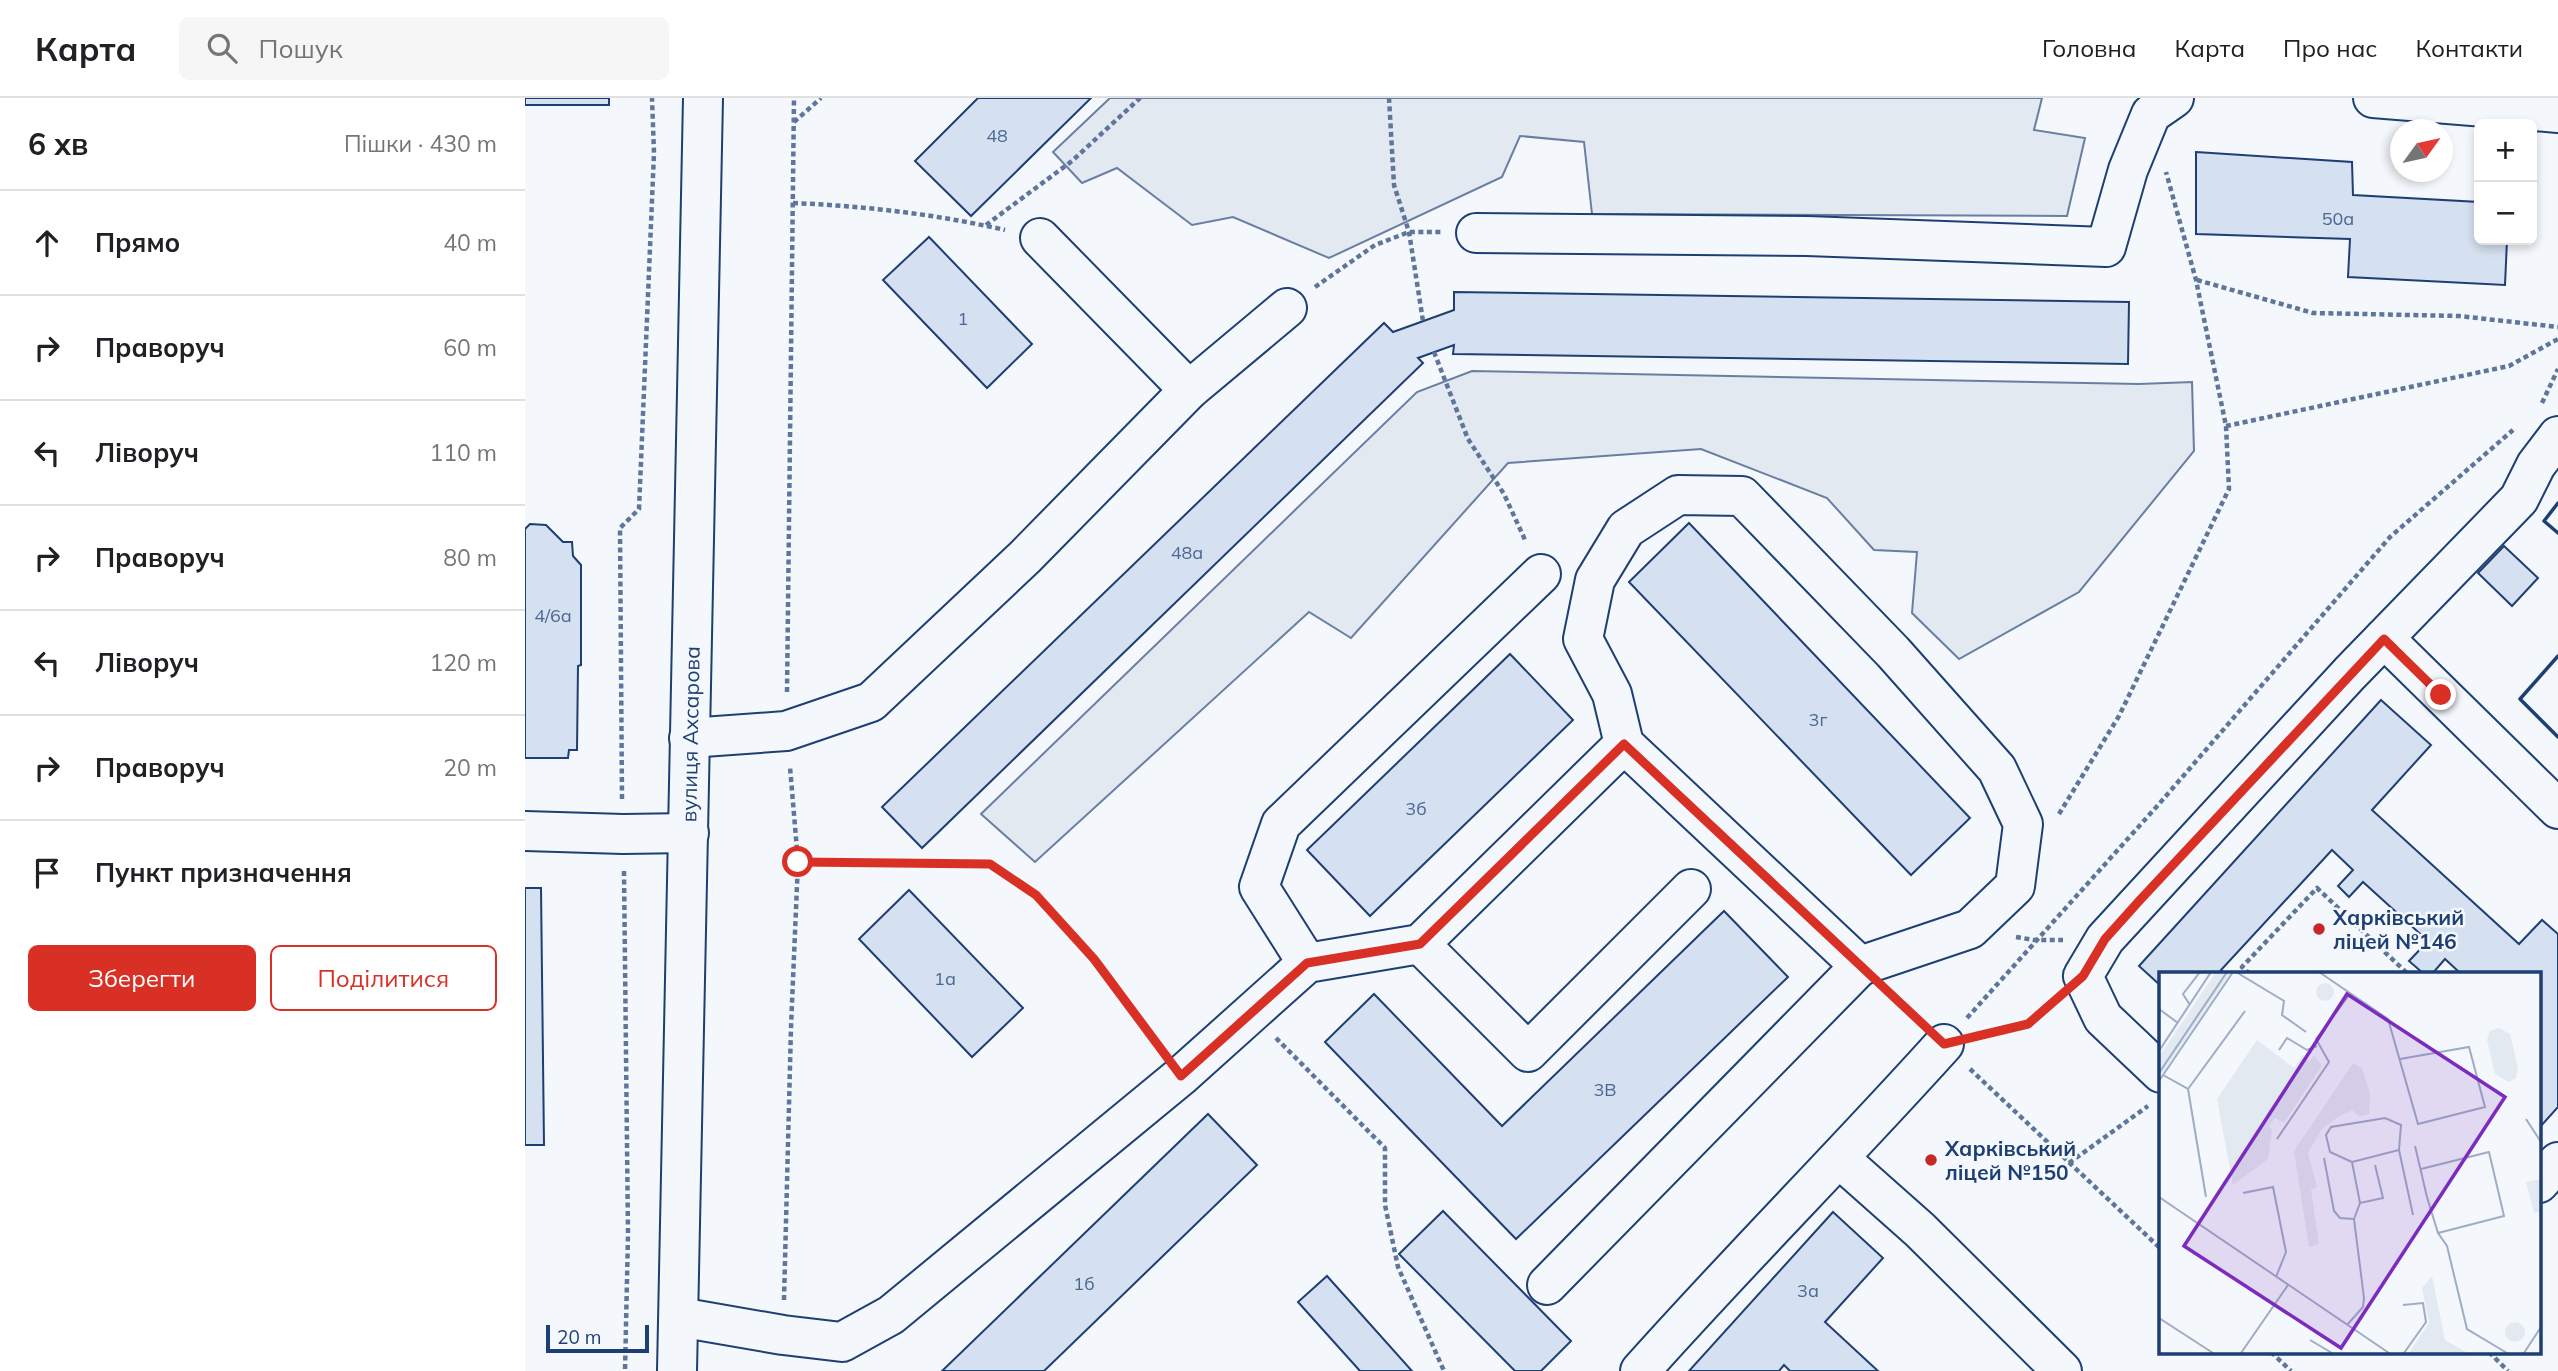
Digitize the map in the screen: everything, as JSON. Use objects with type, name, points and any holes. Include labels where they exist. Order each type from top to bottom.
[{"type":"street","name":"вулиця Ахсарова","points":[[677,1371],[703,98]]},
{"type":"street","points":[[2373,98],[2558,113]]},
{"type":"street","points":[[1476,233],[1807,236],[2106,247],[2150,103]]},
{"type":"street","points":[[1040,238],[1189,390]]},
{"type":"street","points":[[689,738],[786,731],[871,702],[1025,556],[1189,390],[1287,308]]},
{"type":"street","points":[[2155,1089],[2103,1018],[2083,976],[2105,939],[2140,900],[2519,499],[2536,465],[2549,421]]},
{"type":"street","points":[[1547,1285],[1860,965],[1970,929],[2015,886],[2023,824],[1997,769],[1893,652],[1742,496],[1678,495],[1626,529],[1595,580],[1583,639],[1612,694],[1624,744],[1860,965]]},
{"type":"street","points":[[1307,963],[1259,887],[1281,824],[1541,574]]},
{"type":"street","points":[[2384,639],[2558,809]]},
{"type":"street","points":[[679,1317],[842,1342],[891,1315],[1181,1076],[1307,963],[1420,944],[1624,744]]},
{"type":"street","points":[[525,831],[689,833]]},
{"type":"street","points":[[1420,944],[1528,1052],[1691,889]]},
{"type":"street","points":[[1640,1371],[1703,1300],[1840,1159],[1944,1044]]},
{"type":"street","points":[[1840,1159],[1920,1230],[2062,1371]]},
{"type":"street","points":[[2541,1181],[2558,1162]]},
{"type":"path","points":[[625,1371],[628,1222],[620,528],[639,509],[654,153],[652,98]]},
{"type":"path","points":[[794,122],[821,98]]},
{"type":"path","points":[[986,225],[1072,161],[1140,98]]},
{"type":"path","points":[[1389,98],[1394,185],[1409,232],[1423,321]]},
{"type":"path","points":[[2057,818],[2119,716],[2229,489],[2226,426],[2196,280],[2150,103]]},
{"type":"path","points":[[793,204],[849,206],[986,225],[1040,238]]},
{"type":"path","points":[[1287,308],[1375,244],[1409,232],[1476,233]]},
{"type":"path","points":[[2196,280],[2313,313],[2459,316],[2558,327]]},
{"type":"path","points":[[2226,426],[2509,366],[2558,339]]},
{"type":"path","points":[[1434,352],[1468,439],[1504,494],[1541,574]]},
{"type":"path","points":[[2549,421],[2558,369]]},
{"type":"path","points":[[1944,1044],[2159,804],[2390,537],[2520,424]]},
{"type":"path","points":[[798,862],[990,864],[1036,895],[1086,950],[1181,1076]]},
{"type":"path","points":[[2248,972],[2242,967],[2317,888],[2406,972]]},
{"type":"path","points":[[1860,965],[2159,1247]]},
{"type":"path","points":[[1944,1044],[2028,1024],[2083,976]]},
{"type":"path","points":[[1250,1013],[1319,1079],[1385,1148],[1385,1205],[1398,1267],[1444,1371]]},
{"type":"path","points":[[2069,1163],[2155,1089]]},
{"type":"path","points":[[2272,1354],[2291,1371]]},
{"type":"path","points":[[2491,1354],[2508,1371]]},
{"type":"shaded area","points":[[1110,98],[2042,98],[2034,130],[2085,138],[2067,216],[1592,214],[1584,142],[1520,136],[1502,177],[1329,258],[1233,217],[1192,225],[1117,168],[1082,183],[1053,152]]},
{"type":"shaded area","points":[[1472,371],[2139,384],[2192,382],[2194,451],[2079,592],[1959,659],[1912,613],[1917,552],[1874,550],[1827,498],[1701,449],[1508,463],[1351,638],[1309,612],[1035,862],[981,814],[1417,392]]},
{"type":"building","points":[[525,98],[609,98],[609,105],[525,105]]},
{"type":"building","points":[[978,98],[1091,98],[971,216],[915,161]]},
{"type":"building","points":[[2196,152],[2352,162],[2353,195],[2474,202],[2474,245],[2507,245],[2505,285],[2348,277],[2350,239],[2196,234]]},
{"type":"building","points":[[929,237],[1032,344],[987,388],[883,280]]},
{"type":"building","points":[[1454,292],[2129,302],[2128,364],[1453,354],[1454,345],[1418,358],[1423,363],[922,848],[882,807],[1384,323],[1393,332],[1454,310]]},
{"type":"building","points":[[1689,523],[1970,818],[1911,875],[1629,582]]},
{"type":"building","points":[[530,524],[546,525],[563,542],[572,542],[573,556],[581,565],[581,665],[578,666],[577,750],[569,750],[568,758],[525,758],[525,529]]},
{"type":"building","points":[[2504,546],[2538,578],[2512,606],[2478,573]]},
{"type":"building","points":[[1510,654],[1573,720],[1370,916],[1307,850]]},
{"type":"building","points":[[2381,700],[2431,745],[2372,810],[2519,944],[2542,920],[2558,934],[2558,1107],[2541,1126],[2541,972],[2459,972],[2445,959],[2434,972],[2422,972],[2409,961],[2428,941],[2363,882],[2349,897],[2338,886],[2353,870],[2332,850],[2221,970],[2223,972],[2159,972],[2159,984],[2139,966]]},
{"type":"building","points":[[525,888],[541,888],[544,1145],[525,1145]]},
{"type":"building","points":[[909,890],[1023,1008],[972,1057],[859,939]]},
{"type":"building","points":[[1724,911],[1788,977],[1516,1239],[1325,1042],[1374,994],[1502,1126]]},
{"type":"building","points":[[1208,1114],[1257,1165],[1044,1371],[942,1371]]},
{"type":"building","points":[[1443,1211],[1571,1341],[1541,1371],[1515,1371],[1399,1254]]},
{"type":"building","points":[[1833,1212],[1883,1258],[1825,1322],[1878,1371],[1790,1371],[1784,1365],[1779,1371],[1689,1371]]},
{"type":"building","points":[[1327,1276],[1412,1371],[1360,1371],[1298,1302]]},
{"type":"wall","points":[[2558,503],[2544,521],[2558,533]]},
{"type":"wall","points":[[2558,656],[2520,699],[2558,737]]},
{"type":"place","name":"Харківський ліцей №146","points":[[2319,929]]},
{"type":"place","name":"Харківський ліцей №150","points":[[1931,1160]]},
{"type":"route","points":[[798,862],[990,864],[1036,895],[1094,959],[1181,1076],[1307,963],[1420,944],[1624,744],[1944,1044],[2028,1024],[2083,976],[2105,939],[2384,639],[2441,695]]}]
